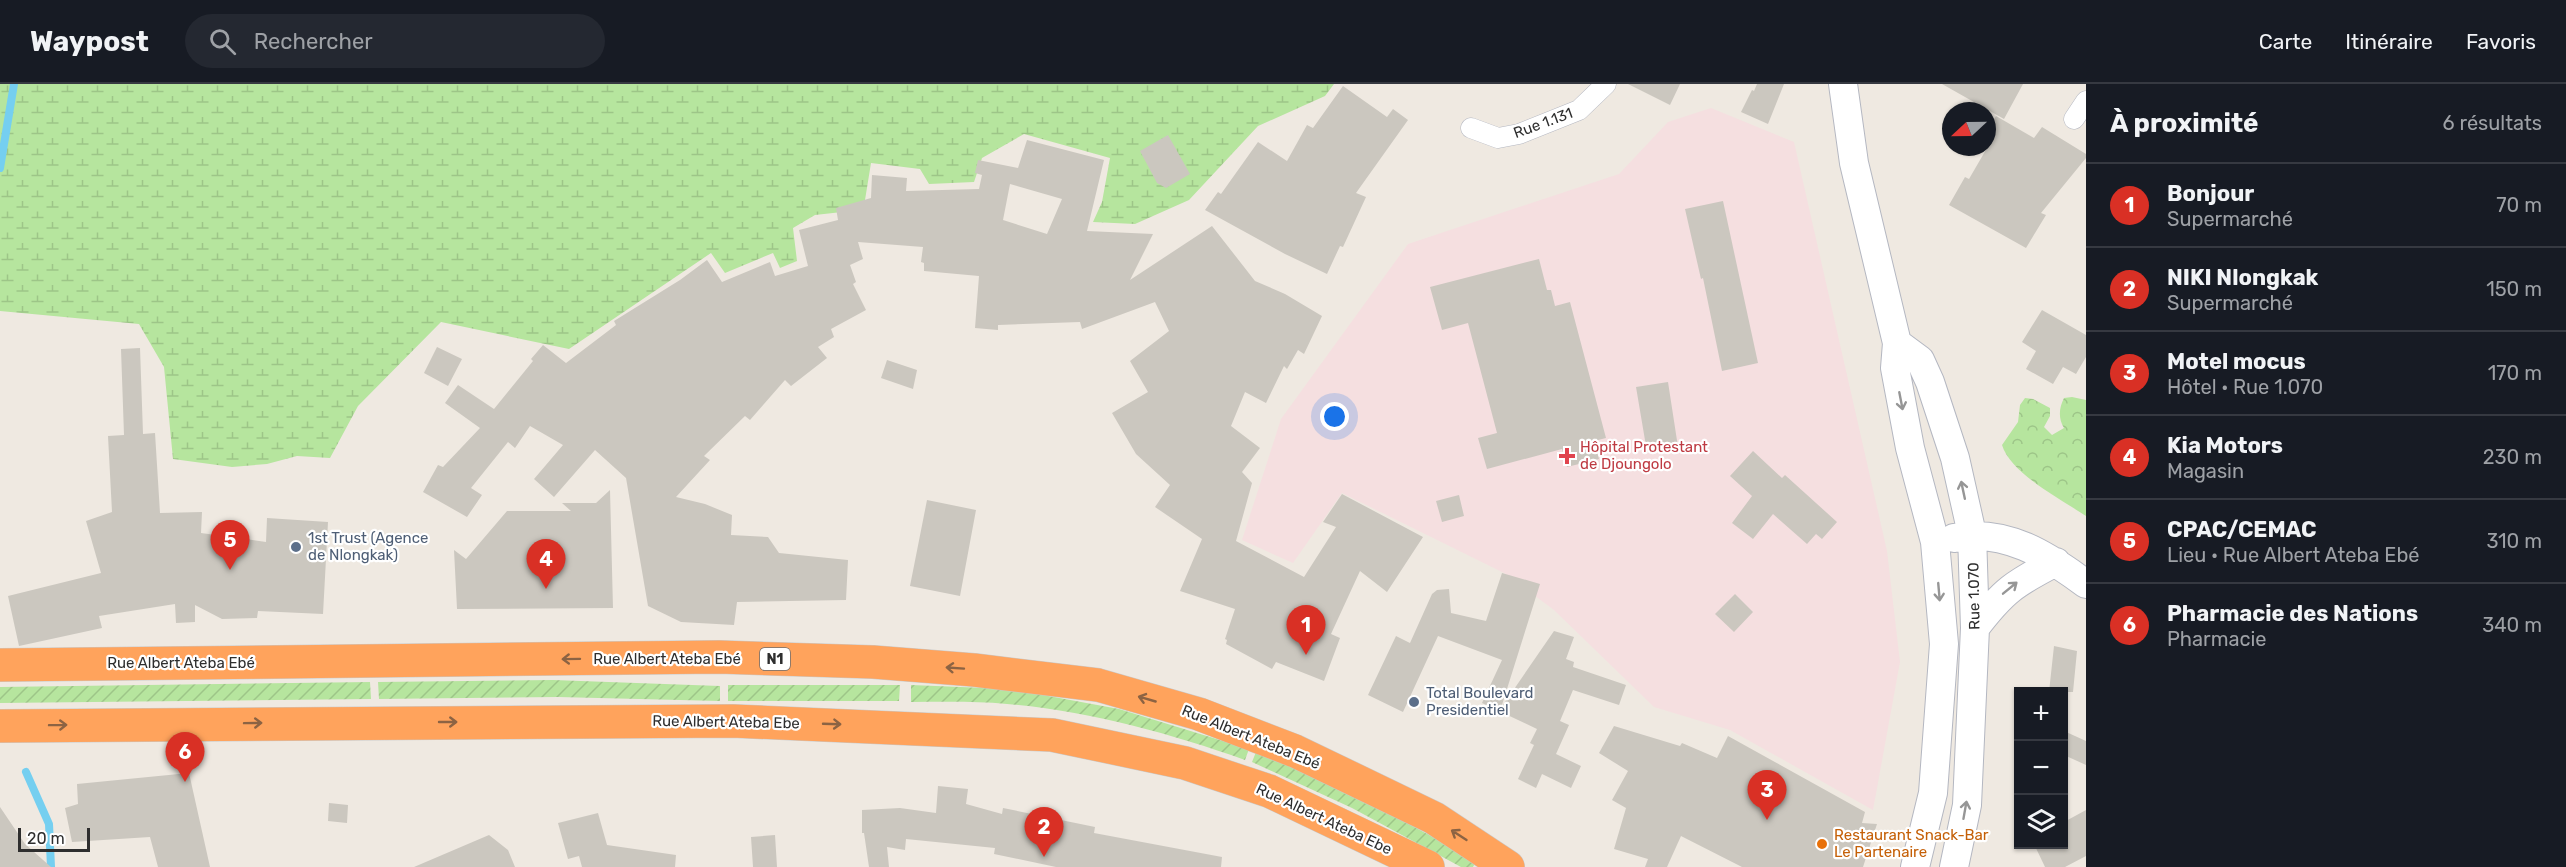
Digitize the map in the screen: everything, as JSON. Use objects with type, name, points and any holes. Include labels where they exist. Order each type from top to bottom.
[{"type":"highway","name":"Rue Albert Ateba Ebé","points":[[0,665],[719,657],[873,662],[974,670],[1098,685],[1199,714],[1295,751],[1434,819],[1508,867]]},
{"type":"highway","name":"Rue Albert Ateba Ebe","points":[[0,726],[732,721],[1052,735],[1185,763],[1269,791],[1428,867]]},
{"type":"main road","points":[[1843,84],[1854,162],[1897,343],[1895,368],[1910,448],[1935,542],[1944,644],[1933,793],[1915,867]]},
{"type":"main road","name":"Rue 1.070","points":[[1897,343],[1920,360],[1930,382],[1955,458],[1972,534],[1975,628],[1967,805],[1954,867]]},
{"type":"main road","points":[[1935,542],[1972,534],[2017,542],[2056,562],[2086,584]]},
{"type":"main road","points":[[1975,628],[2005,592],[2020,580],[2056,562]]},
{"type":"street","name":"Rue 1.131","points":[[1471,128],[1498,138],[1519,134],[1579,110],[1606,84]]},
{"type":"street","points":[[2074,119],[2086,100]]},
{"type":"shaded area","name":"Hôpital Protestant de Djoungolo","points":[[1711,108],[1794,142],[1887,551],[1900,662],[1873,810],[1730,730],[1654,707],[1554,610],[1504,573],[1342,493],[1293,563],[1242,540],[1281,419],[1408,244],[1619,174],[1668,122]]},
{"type":"green space","points":[[0,84],[1334,84],[1325,96],[1258,126],[1189,200],[1135,224],[1093,222],[1102,202],[1110,158],[1024,134],[982,158],[974,182],[929,184],[920,169],[871,163],[865,200],[851,211],[815,215],[793,228],[797,261],[780,268],[773,253],[725,273],[711,253],[569,349],[441,322],[358,406],[330,458],[297,456],[267,464],[232,467],[173,459],[164,367],[139,324],[0,311]]},
{"type":"green space","points":[[2025,398],[2033,399],[2050,408],[2050,416],[2044,427],[2052,435],[2064,428],[2060,417],[2061,406],[2064,398],[2086,400],[2086,516],[2026,476],[2015,466],[2002,445],[2018,422],[2020,405]]},
{"type":"green space","points":[[553,680],[720,686],[720,701],[558,697],[379,699],[378,682]]},
{"type":"green space","points":[[370,682],[371,699],[0,703],[0,687]]},
{"type":"green space","points":[[728,685],[900,685],[899,701],[728,701]]},
{"type":"green space","points":[[911,685],[1010,689],[1119,709],[1249,749],[1245,760],[1128,725],[1037,707],[983,702],[911,702]]},
{"type":"green space","points":[[1256,752],[1340,789],[1395,817],[1476,861],[1473,867],[1461,867],[1352,808],[1252,762]]},
{"type":"building","points":[[1628,84],[1680,84],[1670,105]]},
{"type":"building","points":[[1757,84],[1784,84],[1768,124],[1741,112]]},
{"type":"building","points":[[1942,84],[2023,84],[2004,119],[1996,114],[1996,102],[1974,102]]},
{"type":"building","points":[[1343,86],[1387,117],[1393,109],[1408,120],[1356,193],[1366,197],[1343,247],[1340,246],[1327,274],[1285,254],[1205,210],[1218,192],[1221,194],[1258,142],[1287,161],[1307,125],[1313,128]]},
{"type":"building","points":[[1996,116],[2034,138],[2042,127],[2086,154],[2086,158],[2041,213],[2046,215],[2026,248],[1949,205],[1965,177],[1969,179],[1982,156],[1996,156]]},
{"type":"building","points":[[1168,135],[1190,174],[1166,188],[1157,183],[1140,151]]},
{"type":"building","points":[[1027,140],[1104,160],[1087,231],[1153,234],[1130,280],[1212,226],[1255,281],[1285,294],[1322,316],[1304,354],[1298,350],[1287,369],[1284,366],[1266,403],[1245,392],[1231,426],[1260,448],[1242,472],[1252,483],[1236,541],[1304,577],[1336,527],[1323,522],[1342,494],[1423,537],[1387,592],[1360,571],[1331,634],[1340,638],[1324,681],[1276,662],[1272,669],[1226,644],[1225,639],[1235,609],[1180,591],[1202,539],[1155,507],[1170,485],[1136,454],[1112,413],[1148,392],[1130,361],[1169,331],[1155,302],[1082,329],[1080,322],[998,325],[998,330],[975,328],[979,276],[924,271],[924,263],[921,262],[923,247],[858,242],[863,259],[850,265],[856,282],[853,284],[866,310],[831,329],[834,337],[818,347],[827,358],[791,386],[785,380],[750,420],[745,416],[704,456],[710,460],[676,497],[705,504],[732,515],[731,535],[768,537],[779,553],[848,560],[846,600],[737,602],[734,625],[681,622],[648,606],[626,478],[595,450],[554,497],[534,479],[563,445],[530,426],[515,448],[508,442],[471,488],[482,495],[467,517],[423,492],[438,465],[443,467],[480,428],[445,403],[458,385],[494,409],[543,345],[566,363],[616,325],[614,321],[680,280],[707,260],[722,282],[770,262],[775,276],[808,266],[799,230],[838,220],[836,208],[871,198],[872,175],[907,178],[906,191],[979,189],[982,175],[975,173],[978,160],[1018,168]],"holes":[[[1010,184],[1062,199],[1047,234],[1003,220]]]},
{"type":"building","points":[[1723,201],[1758,363],[1722,371],[1703,278],[1701,279],[1685,209]]},
{"type":"building","points":[[1539,259],[1547,290],[1551,290],[1555,306],[1570,302],[1606,438],[1594,441],[1599,459],[1567,467],[1562,449],[1487,469],[1478,438],[1497,433],[1468,323],[1442,330],[1430,287]]},
{"type":"building","points":[[2042,310],[2086,335],[2086,357],[2076,374],[2063,367],[2053,384],[2026,369],[2036,351],[2022,342]]},
{"type":"building","points":[[437,347],[462,359],[448,386],[424,373]]},
{"type":"building","points":[[140,348],[143,434],[155,433],[160,513],[202,512],[201,533],[266,542],[267,518],[328,522],[323,614],[258,611],[257,618],[222,619],[195,605],[195,622],[176,623],[175,604],[99,616],[102,628],[19,646],[8,596],[101,573],[86,521],[112,512],[108,436],[124,435],[121,349]]},
{"type":"building","points":[[887,360],[917,370],[913,389],[881,378]]},
{"type":"building","points":[[1668,382],[1678,447],[1647,452],[1636,387]]},
{"type":"building","points":[[1753,451],[1782,478],[1785,475],[1837,522],[1822,539],[1816,534],[1807,544],[1773,514],[1753,539],[1732,523],[1752,496],[1730,476]]},
{"type":"building","points":[[610,490],[613,608],[457,609],[454,550],[466,559],[507,511],[571,511],[562,503],[596,503]]},
{"type":"building","points":[[1459,495],[1464,516],[1442,522],[1436,501]]},
{"type":"building","points":[[927,500],[976,510],[960,596],[910,586]]},
{"type":"building","points":[[1502,573],[1540,584],[1501,708],[1554,631],[1574,637],[1566,659],[1574,662],[1573,667],[1626,685],[1619,705],[1573,690],[1560,721],[1569,725],[1556,754],[1581,766],[1571,788],[1542,774],[1536,788],[1518,779],[1534,745],[1530,743],[1537,729],[1482,703],[1502,660],[1438,636],[1403,712],[1368,695],[1396,636],[1410,643],[1432,594],[1437,590],[1449,589],[1451,613],[1486,621]]},
{"type":"building","points":[[1735,594],[1753,612],[1734,632],[1715,614]]},
{"type":"building","points":[[2054,646],[2077,651],[2073,692],[2068,692],[2068,687],[2050,687]]},
{"type":"building","points":[[1614,726],[1680,746],[1682,743],[1717,758],[1728,736],[1865,812],[1862,823],[1877,824],[1863,867],[1742,867],[1681,836],[1667,867],[1645,867],[1648,859],[1614,849],[1626,808],[1612,800],[1628,771],[1599,753]]},
{"type":"building","points":[[2068,733],[2086,741],[2086,765],[2068,757]]},
{"type":"building","points":[[189,773],[210,867],[158,867],[150,837],[72,842],[65,808],[78,804],[77,784]]},
{"type":"building","points":[[938,786],[968,789],[966,804],[1002,814],[1003,808],[1095,827],[1094,833],[1222,857],[1221,867],[1056,867],[994,854],[995,848],[906,839],[905,850],[887,847],[889,867],[869,867],[864,833],[862,833],[862,810],[900,808],[936,813]]},
{"type":"building","points":[[329,803],[348,805],[347,823],[328,821]]},
{"type":"building","points":[[0,807],[25,844],[51,867],[0,867]]},
{"type":"building","points":[[2086,810],[2086,856],[2065,867],[2045,867],[2036,849],[2068,849],[2068,820]]},
{"type":"building","points":[[598,813],[607,845],[676,855],[675,867],[582,867],[579,856],[568,859],[558,823]]},
{"type":"building","points":[[489,835],[508,850],[515,867],[414,867]]},
{"type":"building","points":[[775,835],[777,867],[753,867],[751,837]]},
{"type":"waterway","points":[[0,168],[14,84]]},
{"type":"waterway","points":[[26,772],[49,824],[51,867]]},
{"type":"place","name":"Hôpital Protestant de Djoungolo","points":[[1567,456]]},
{"type":"place","name":"1st Trust (Agence de Nlongkak)","points":[[296,547]]},
{"type":"place","name":"CPAC/CEMAC","points":[[230,570]]},
{"type":"place","name":"Kia Motors","points":[[546,589]]},
{"type":"place","name":"Bonjour","points":[[1306,655]]},
{"type":"place","name":"Total Boulevard Presidentiel","points":[[1414,702]]},
{"type":"place","name":"Pharmacie des Nations","points":[[185,782]]},
{"type":"place","name":"Motel mocus","points":[[1767,820]]},
{"type":"place","name":"Restaurant Snack-Bar Le Partenaire","points":[[1822,844]]},
{"type":"place","name":"NIKI Nlongkak","points":[[1044,857]]}]
